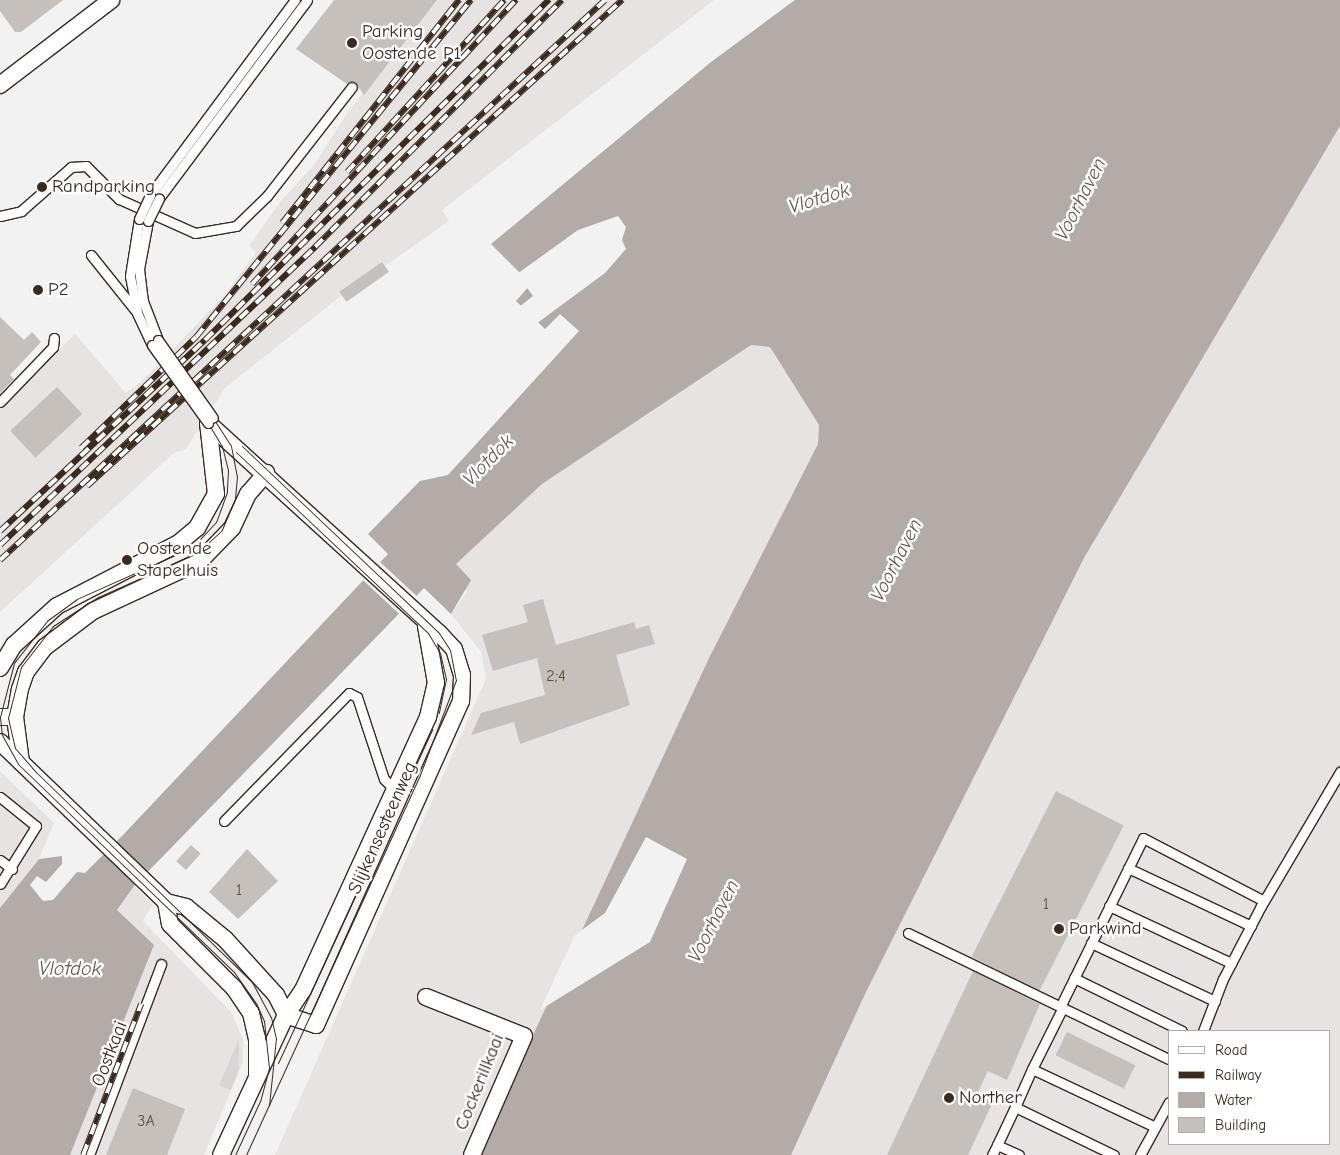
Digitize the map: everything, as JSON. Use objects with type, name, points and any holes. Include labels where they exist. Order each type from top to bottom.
[{"type":"street","points":[[4,82],[111,0]]},
{"type":"street","points":[[0,668],[14,646],[57,606],[179,543],[212,506],[216,470],[211,421]]},
{"type":"street","name":"Slijkensesteenweg","points":[[211,421],[426,626],[454,649],[462,675],[461,701],[316,1025],[286,1015]]},
{"type":"street","points":[[21,762],[8,717],[26,672],[45,647],[93,610],[200,561],[232,528],[248,494],[266,473]]},
{"type":"street","name":"Slijkensesteenweg","points":[[221,1155],[286,1015],[303,990],[395,790],[433,702],[435,666],[426,626]]},
{"type":"street","points":[[0,742],[166,902],[186,907],[225,940],[276,995],[286,1015]]},
{"type":"street","points":[[166,902],[170,924],[234,988],[251,1013],[257,1038],[256,1082]]},
{"type":"street","name":"Cockerillkaai","points":[[426,997],[524,1036],[472,1155]]},
{"type":"lane","points":[[211,421],[152,345],[137,313],[131,251],[155,196],[295,0]]},
{"type":"lane","points":[[155,196],[306,0]]},
{"type":"lane","points":[[0,216],[21,211],[71,167],[86,166],[118,198],[195,232],[236,226],[267,196],[352,87]]},
{"type":"lane","points":[[143,220],[139,262],[143,301],[158,340]]},
{"type":"lane","points":[[91,255],[158,340],[211,421]]},
{"type":"lane","points":[[0,402],[53,347],[54,338]]},
{"type":"lane","points":[[224,821],[349,693],[357,697],[384,779],[395,790]]},
{"type":"lane","points":[[1203,1030],[1231,963],[1264,901],[1340,772]]},
{"type":"lane","points":[[0,797],[36,826],[12,869],[0,884]]},
{"type":"lane","points":[[992,1155],[1074,978],[1143,838],[1264,901]]},
{"type":"lane","points":[[0,860],[12,869]]},
{"type":"lane","points":[[1128,868],[1251,926]]},
{"type":"lane","points":[[1109,906],[1231,963]]},
{"type":"lane","points":[[908,933],[1168,1059]]},
{"type":"lane","points":[[1091,943],[1215,1001]]},
{"type":"lane","name":"Oostkaai","points":[[89,1155],[161,964]]},
{"type":"lane","points":[[1074,978],[1180,1030]]},
{"type":"lane","points":[[1032,1069],[1155,1127]]},
{"type":"lane","points":[[1140,1155],[1168,1104]]},
{"type":"lane","points":[[1015,1108],[1114,1155]]},
{"type":"lane","points":[[997,1145],[1019,1155]]},
{"type":"shaded area","points":[[437,0],[714,0],[442,210],[449,221],[385,266],[389,272],[347,302],[342,295],[225,388],[186,449],[174,453],[0,612],[0,408],[75,334],[126,393],[142,381],[225,295],[256,252],[249,246],[280,202],[314,165],[348,112]]},
{"type":"shaded area","points":[[1340,126],[1340,1155],[791,1155],[866,992],[1084,558]]},
{"type":"shaded area","points":[[751,345],[770,347],[819,425],[818,444],[710,656],[477,1155],[275,1155],[486,679],[481,652],[451,614],[467,592],[456,564],[542,484]]},
{"type":"shaded area","points":[[0,771],[54,823],[39,859],[0,908]]},
{"type":"shaded area","points":[[134,886],[153,904],[143,921],[231,1012],[243,1039],[243,1062],[204,1155],[70,1155],[154,945],[117,910]]},
{"type":"shaded area","points":[[239,1039],[239,1069],[231,1090],[219,1085]]},
{"type":"water","points":[[795,0],[1340,0],[1340,126],[1084,558],[866,992],[791,1155],[477,1155],[710,656],[818,444],[819,425],[770,347],[751,345],[542,484],[456,564],[471,580],[451,614],[424,588],[134,886],[117,910],[154,945],[70,1155],[0,1155],[0,908],[39,859],[62,856],[62,864],[46,882],[37,876],[30,885],[43,901],[53,900],[77,872],[85,873],[388,554],[368,534],[420,481],[448,475],[579,331],[560,314],[545,329],[516,301],[531,284],[491,244],[711,62]]},
{"type":"pier","points":[[618,216],[626,227],[622,240],[626,249],[605,273],[536,324],[519,307],[533,296],[517,274],[578,230]]},
{"type":"pier","points":[[378,560],[417,597],[400,615],[361,578]]},
{"type":"pier","points":[[646,837],[687,859],[650,942],[540,1010],[575,935],[605,913]]},
{"type":"building","points":[[0,0],[63,0],[21,32],[15,32],[0,11]]},
{"type":"building","name":"Parking Oostende P1","points":[[334,0],[437,0],[364,95],[355,82],[347,84],[296,49]]},
{"type":"building","points":[[382,262],[389,272],[346,302],[339,292]]},
{"type":"building","points":[[0,317],[24,340],[32,332],[41,342],[10,375],[14,379],[0,393]]},
{"type":"building","points":[[57,387],[82,414],[35,458],[10,431]]},
{"type":"building","points":[[543,599],[556,645],[634,622],[636,629],[649,625],[655,644],[616,655],[630,705],[520,744],[514,722],[471,735],[481,713],[545,695],[537,658],[493,671],[482,635],[528,622],[523,605]]},
{"type":"building","points":[[1056,791],[1124,826],[1039,991],[972,957]]},
{"type":"building","points":[[191,845],[201,854],[186,870],[176,861]]},
{"type":"building","points":[[247,849],[278,881],[238,919],[209,892]]},
{"type":"building","points":[[973,971],[1040,1004],[1007,1080],[988,1071],[977,1094],[993,1102],[968,1155],[887,1155]]},
{"type":"building","points":[[1067,1032],[1135,1065],[1124,1089],[1056,1055]]},
{"type":"building","points":[[133,1088],[185,1109],[167,1155],[106,1155]]},
{"type":"tram line","points":[[213,418],[231,446],[237,476],[235,499],[222,530],[197,553],[98,597],[53,626],[21,667],[8,718],[15,748],[37,773],[252,982],[271,1017],[276,1038],[269,1106]]},
{"type":"tram line","points":[[208,423],[222,446],[228,470],[227,492],[216,522],[193,547],[77,599],[47,621],[14,663],[0,717],[2,735],[18,764],[234,972],[256,1003],[264,1021],[269,1068],[260,1101],[235,1155]]},
{"type":"tram line","points":[[242,446],[439,633],[450,650],[456,680],[420,775],[246,1155]]},
{"type":"tram line","points":[[236,452],[428,633],[440,653],[446,679],[439,713]]},
{"type":"tram line","points":[[278,1063],[432,729]]},
{"type":"railway","points":[[282,223],[459,0]]},
{"type":"railway","points":[[81,448],[196,337],[471,0]]},
{"type":"railway","points":[[347,172],[504,0]]},
{"type":"railway","points":[[252,284],[516,0]]},
{"type":"railway","points":[[0,531],[205,340],[549,0]]},
{"type":"railway","points":[[0,545],[315,247],[562,0]]},
{"type":"railway","points":[[0,560],[605,0]]},
{"type":"railway","points":[[87,486],[622,0]]},
{"type":"railway","points":[[83,1155],[141,1004]]},
{"type":"place","name":"Parking Oostende P1","points":[[352,43]]},
{"type":"place","name":"Randparking","points":[[42,187]]},
{"type":"place","name":"P2","points":[[38,290]]},
{"type":"place","name":"Oostende Stapelhuis","points":[[127,560]]},
{"type":"place","name":"Parkwind","points":[[1059,929]]},
{"type":"place","name":"Norther","points":[[949,1098]]},
{"type":"water label","name":"Vlotdok","points":[[819,198]]},
{"type":"water label","name":"Voorhaven","points":[[1080,199]]},
{"type":"water label","name":"Vlotdok","points":[[488,460]]},
{"type":"water label","name":"Voorhaven","points":[[896,560]]},
{"type":"water label","name":"Voorhaven","points":[[713,921]]},
{"type":"water label","name":"Vlotdok","points":[[70,968]]}]
